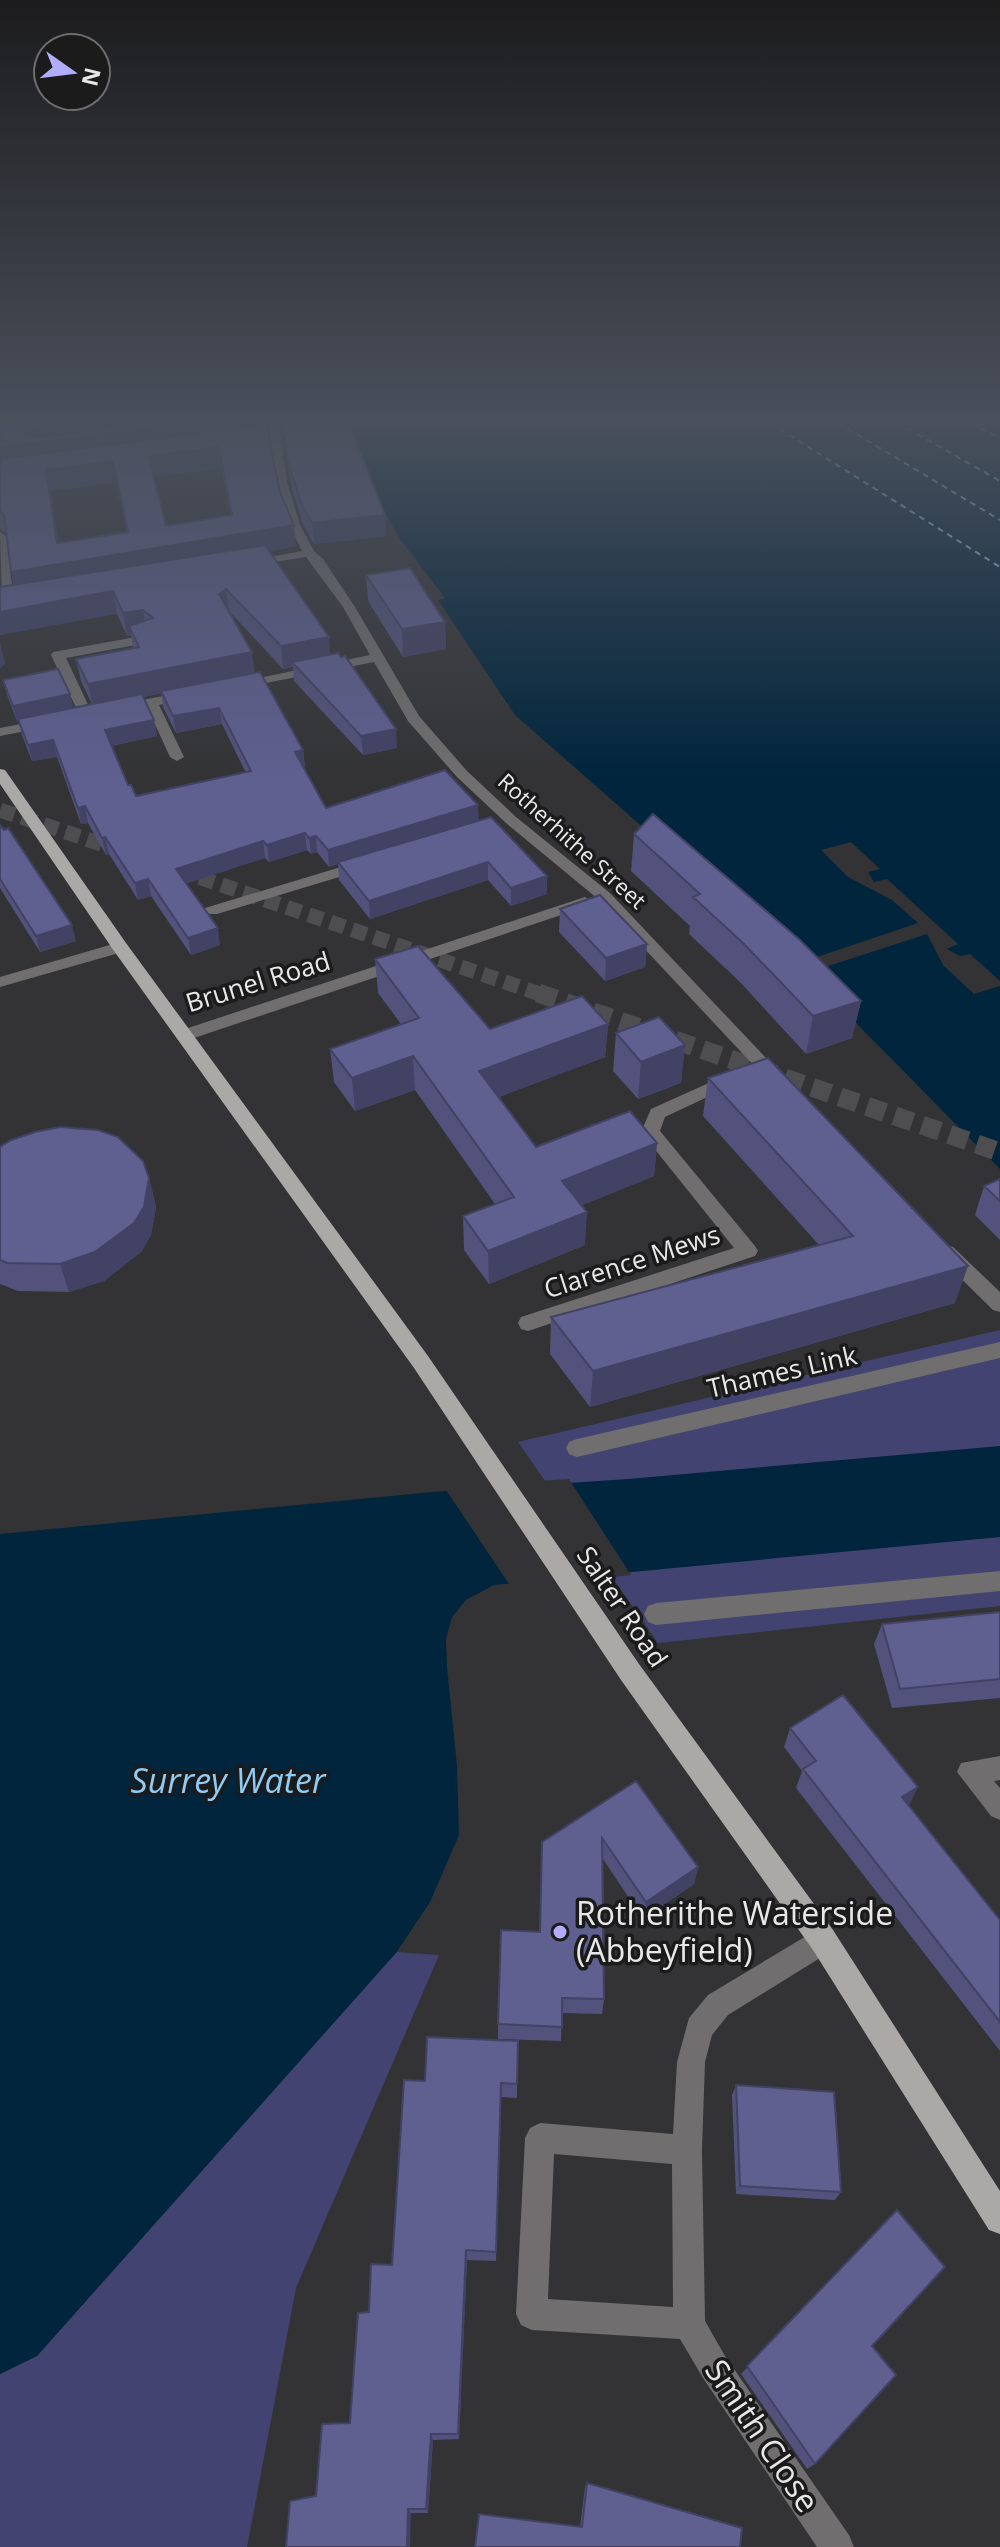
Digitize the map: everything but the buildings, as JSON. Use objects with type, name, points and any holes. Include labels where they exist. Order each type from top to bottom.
[{"type":"main road","name":"Brunel Road","points":[[0,773],[185,1035]]},
{"type":"main road","name":"Salter Road","points":[[185,1035],[433,1381],[630,1672],[823,1940],[1000,2219]]},
{"type":"street","points":[[0,542],[4,603],[23,599]]},
{"type":"street","name":"Rotherhithe Street","points":[[303,542],[324,569],[413,718],[504,822],[604,896],[795,1098]]},
{"type":"street","points":[[242,563],[309,553]]},
{"type":"street","points":[[85,716],[58,655],[147,639]]},
{"type":"street","points":[[226,688],[378,657]]},
{"type":"street","points":[[0,732],[196,694]]},
{"type":"street","points":[[151,702],[177,757]]},
{"type":"street","points":[[211,911],[380,860]]},
{"type":"street","name":"Brunel Road","points":[[185,1035],[604,896]]},
{"type":"street","points":[[0,982],[120,947]]},
{"type":"street","name":"Clarence Mews","points":[[528,1323],[748,1251],[650,1132],[657,1113],[764,1065]]},
{"type":"street","points":[[934,1240],[1000,1304]]},
{"type":"street","name":"Thames Link","points":[[577,1448],[1000,1350]]},
{"type":"street","points":[[656,1614],[1000,1581]]},
{"type":"street","points":[[1000,1768],[970,1772],[1000,1807]]},
{"type":"street","name":"Smith Close","points":[[823,1940],[718,2005],[699,2028],[691,2062],[687,2150],[689,2324],[714,2367],[837,2547]]},
{"type":"street","points":[[687,2150],[540,2138],[532,2314],[689,2324]]},
{"type":"shaded area","points":[[1000,1330],[1000,1606],[658,1643],[518,1442]]},
{"type":"shaded area","points":[[396,1952],[439,1955],[296,2288],[247,2547],[0,2547],[0,2374],[37,2356]]},
{"type":"water","points":[[402,542],[1000,542],[1000,1169],[793,959],[515,715],[438,600],[445,598]]},
{"type":"water","name":"Surrey Water","points":[[1000,1446],[1000,1537],[494,1585],[466,1600],[452,1617],[446,1639],[457,1766],[459,1835],[430,1902],[396,1953],[37,2356],[0,2374],[0,1534],[432,1492],[628,1479]]},
{"type":"pier","points":[[851,842],[880,869],[868,872],[874,882],[887,879],[958,944],[947,949],[960,956],[970,954],[1000,981],[1000,986],[974,994],[943,965],[927,934],[810,972],[805,961],[918,923],[892,900],[848,877],[821,850]]},
{"type":"pier","points":[[569,1479],[631,1575],[511,1587],[444,1487]]},
{"type":"ferry route","points":[[960,542],[1000,567]]},
{"type":"tunnel","points":[[0,810],[125,852]]},
{"type":"tunnel","points":[[178,870],[543,995]]},
{"type":"tunnel","points":[[538,993],[1000,1152]]},
{"type":"place","name":"Rotherithe Waterside (Abbeyfield)","points":[[560,1932]]}]
